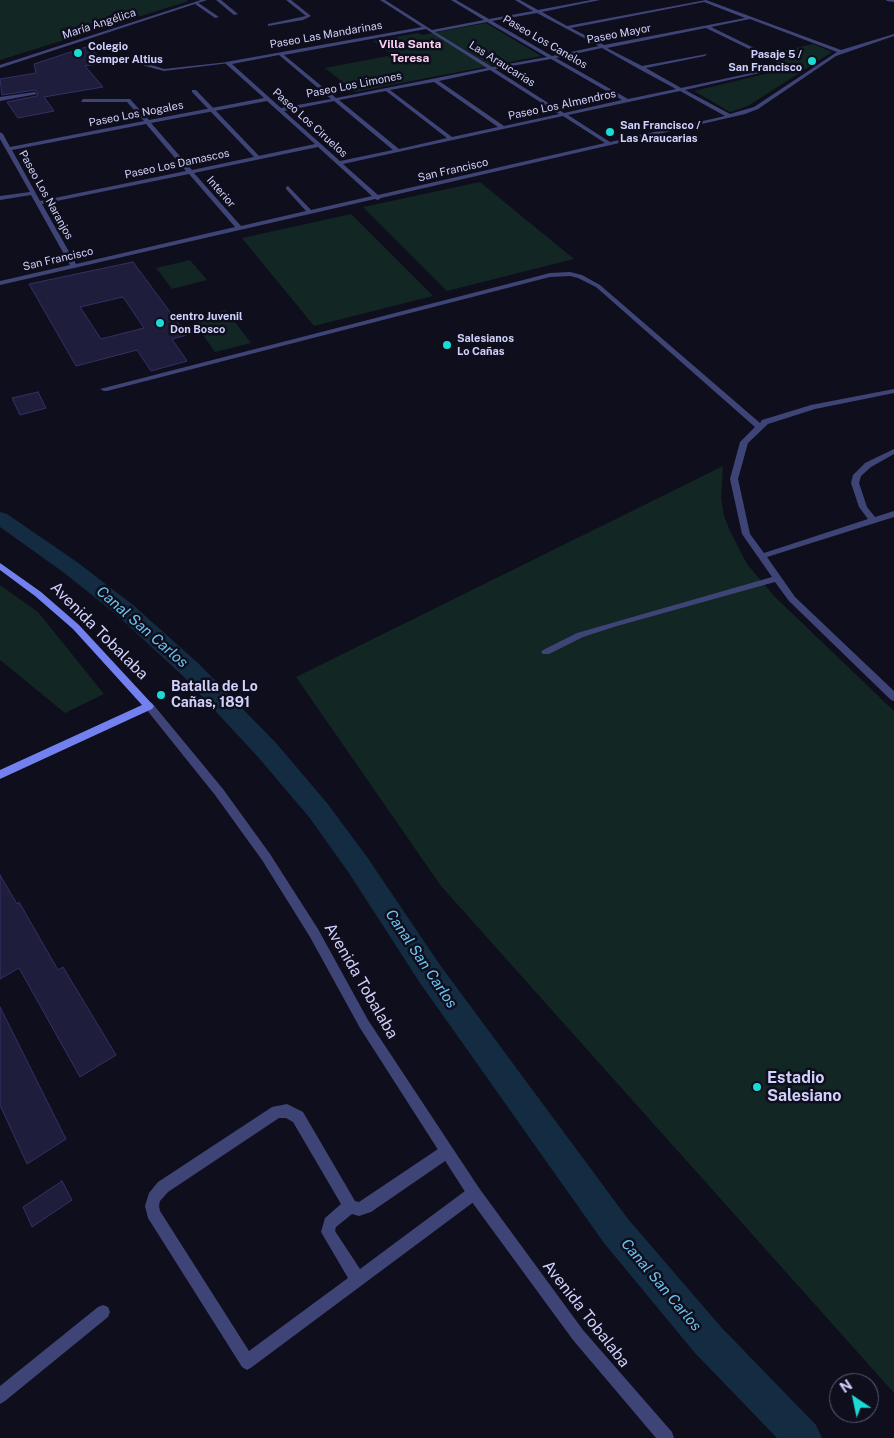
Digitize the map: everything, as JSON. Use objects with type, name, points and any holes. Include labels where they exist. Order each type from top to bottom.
[{"type":"main road","name":"Avenida Tobalaba","points":[[0,566],[38,594],[76,627],[149,706]]},
{"type":"main road","points":[[0,775],[149,706]]},
{"type":"street","name":"María Angélica","points":[[0,67],[205,0]]},
{"type":"street","points":[[218,0],[236,14]]},
{"type":"street","points":[[270,25],[303,19],[309,16],[288,0]]},
{"type":"street","name":"Las Araucarias","points":[[382,0],[610,144]]},
{"type":"street","name":"Paseo Los Canelos","points":[[453,0],[627,101]]},
{"type":"street","points":[[517,0],[729,116]]},
{"type":"street","name":"Paseo Las Mandarinas","points":[[138,58],[147,65],[164,70],[228,63],[598,0]]},
{"type":"street","points":[[567,28],[703,0],[841,52]]},
{"type":"street","points":[[888,0],[894,2]]},
{"type":"street","points":[[196,3],[216,17]]},
{"type":"street","name":"Paseo Mayor","points":[[491,69],[751,18]]},
{"type":"street","name":"Paseo Los Almendros","points":[[339,163],[789,66],[707,27]]},
{"type":"street","name":"San Francisco","points":[[0,283],[378,198],[729,116],[756,108],[841,52],[894,35]]},
{"type":"street","points":[[280,54],[397,150]]},
{"type":"street","points":[[641,68],[705,55]]},
{"type":"street","name":"Paseo Los Ciruelos","points":[[228,63],[378,198]]},
{"type":"street","name":"Paseo Los Limones","points":[[281,110],[491,69]]},
{"type":"street","points":[[435,80],[503,128]]},
{"type":"street","points":[[386,89],[451,139]]},
{"type":"street","points":[[194,91],[258,158]]},
{"type":"street","points":[[0,99],[36,93]]},
{"type":"street","name":"Paseo Los Nogales","points":[[8,149],[268,99]]},
{"type":"street","name":"Interior","points":[[84,101],[128,100],[240,229]]},
{"type":"street","name":"Paseo Los Naranjos","points":[[0,134],[74,266]]},
{"type":"street","name":"Paseo Los Damascos","points":[[39,203],[319,145]]},
{"type":"street","points":[[288,188],[311,213]]},
{"type":"street","points":[[0,198],[33,192]]},
{"type":"street","points":[[104,389],[533,279],[560,274],[580,276],[598,286],[760,427]]},
{"type":"street","points":[[894,391],[814,406],[765,422],[744,442],[734,479],[746,534],[792,599],[894,697]]},
{"type":"street","points":[[873,520],[863,507],[855,482],[857,475],[868,465],[894,452]]},
{"type":"street","points":[[762,556],[894,514]]},
{"type":"street","points":[[546,652],[580,636],[614,624],[777,578]]},
{"type":"street","name":"Avenida Tobalaba","points":[[149,706],[219,792],[266,857],[314,933],[364,1024],[474,1194],[578,1335],[666,1438]]},
{"type":"street","points":[[446,1152],[366,1207],[359,1209],[350,1206],[298,1117],[287,1110],[277,1112],[163,1187],[154,1198],[153,1213],[247,1362],[474,1194]]},
{"type":"street","points":[[350,1206],[330,1223],[328,1232],[358,1280]]},
{"type":"street","points":[[0,1396],[103,1312]]},
{"type":"green space","points":[[0,0],[186,0],[189,1],[0,60]]},
{"type":"green space","points":[[486,23],[541,56],[355,92],[325,68],[393,55],[373,41],[418,33],[422,35]]},
{"type":"green space","points":[[813,44],[832,52],[748,106],[730,112],[694,91],[794,67],[769,54]]},
{"type":"green space","points":[[480,182],[574,259],[447,291],[363,207]]},
{"type":"green space","points":[[351,214],[433,296],[314,326],[242,238]]},
{"type":"green space","points":[[190,260],[207,280],[172,289],[156,268]]},
{"type":"green space","points":[[226,310],[251,343],[215,352],[191,318]]},
{"type":"green space","name":"Estadio Salesiano","points":[[723,466],[721,498],[724,516],[747,564],[775,597],[894,711],[894,1393],[879,1376],[879,1373],[876,1373],[441,886],[296,677]]},
{"type":"green space","points":[[0,585],[38,612],[104,694],[65,713],[0,660]]},
{"type":"building","points":[[89,46],[104,63],[85,66],[103,87],[44,97],[54,111],[18,118],[7,102],[37,96],[38,93],[35,90],[2,95],[0,79],[36,73],[34,64]]},
{"type":"building","name":"centro Juvenil Don Bosco","points":[[133,262],[187,335],[172,339],[187,361],[151,371],[137,350],[76,366],[29,284]],"holes":[[[123,297],[144,328],[101,339],[80,307]]]},
{"type":"building","points":[[38,392],[46,408],[20,415],[12,398]]},
{"type":"building","points":[[0,875],[17,904],[19,902],[58,970],[63,967],[116,1055],[80,1077],[19,968],[0,979]]},
{"type":"building","points":[[0,1007],[66,1139],[27,1164],[0,1105]]},
{"type":"building","points":[[62,1181],[72,1200],[32,1227],[23,1207]]},
{"type":"waterway","name":"Canal San Carlos","points":[[0,518],[70,567],[125,610],[191,670],[267,750],[318,810],[358,865],[430,974],[616,1231],[708,1340],[803,1438]]},
{"type":"place","name":"Colegio Semper Altius","points":[[78,53]]},
{"type":"place","name":"Pasaje 5 / San Francisco","points":[[812,61]]},
{"type":"place","name":"San Francisco / Las Araucarias","points":[[610,132]]},
{"type":"place","name":"centro Juvenil Don Bosco","points":[[160,323]]},
{"type":"place","name":"Salesianos Lo Cañas","points":[[447,345]]},
{"type":"place","name":"Batalla de Lo Cañas, 1891","points":[[161,695]]},
{"type":"place","name":"Estadio Salesiano","points":[[757,1087]]},
{"type":"district","name":"Villa Santa Teresa","points":[[410,51]]}]
